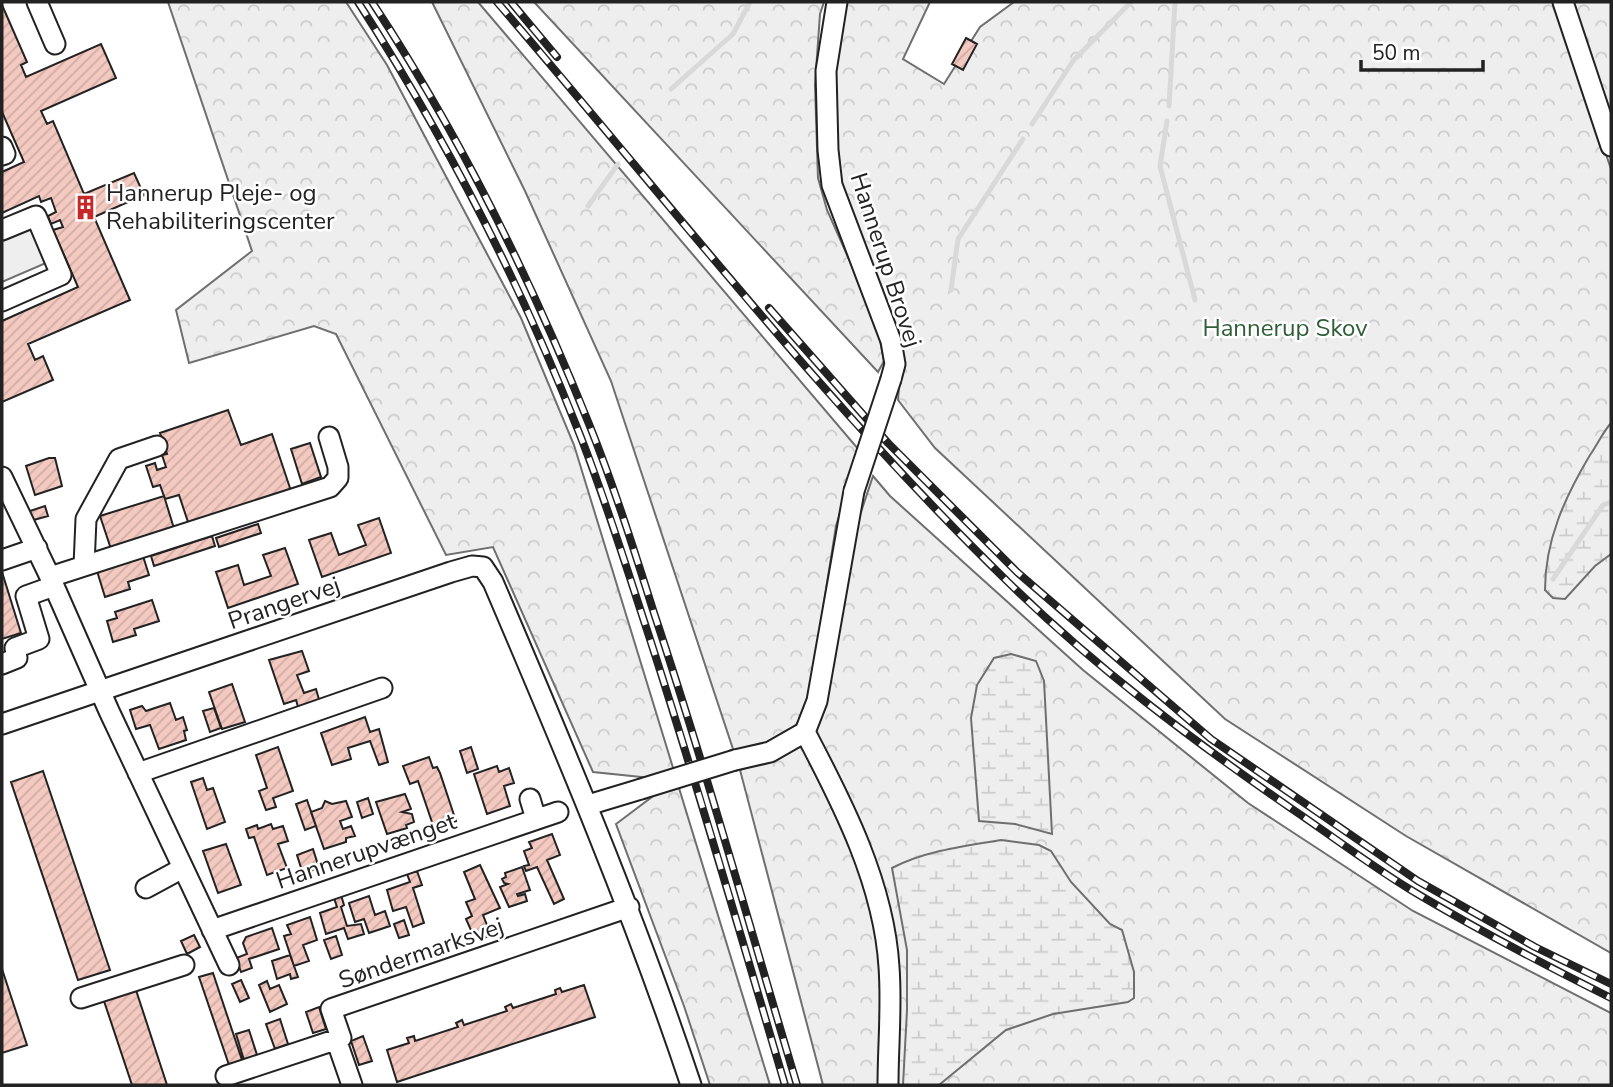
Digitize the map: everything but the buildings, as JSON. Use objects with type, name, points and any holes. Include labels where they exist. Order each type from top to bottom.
[{"type":"street","points":[[37,2],[55,44]]},
{"type":"street","name":"Hannerup Brovej","points":[[805,732],[817,701],[854,491],[895,364],[891,341],[832,185],[828,150],[827,71],[837,2]]},
{"type":"street","points":[[1563,2],[1611,146]]},
{"type":"street","points":[[2,146],[5,154],[2,155]]},
{"type":"street","points":[[2,230],[36,216],[61,275],[2,301]]},
{"type":"street","points":[[2,664],[17,658],[15,649],[38,639],[26,596],[84,566],[330,487],[338,478],[338,467],[329,437]]},
{"type":"street","points":[[84,566],[86,519],[119,459],[157,446]]},
{"type":"street","points":[[2,477],[229,965]]},
{"type":"street","points":[[2,560],[37,548]]},
{"type":"street","name":"Prangervej","points":[[2,724],[451,572],[472,566],[483,567],[493,582],[588,805]]},
{"type":"street","points":[[138,774],[382,688]]},
{"type":"street","points":[[691,1085],[629,907],[588,805],[770,751],[805,732],[843,805],[872,883],[882,919],[889,967],[888,1085]]},
{"type":"street","points":[[530,799],[536,819]]},
{"type":"street","name":"Hannerupvænget","points":[[212,930],[558,812]]},
{"type":"street","points":[[146,888],[183,868]]},
{"type":"street","name":"Søndermarksvej","points":[[336,1039],[341,1038],[331,1009],[629,907]]},
{"type":"street","points":[[81,998],[184,965]]},
{"type":"street","points":[[226,1076],[336,1039],[352,1085]]},
{"type":"green space","points":[[168,2],[346,2],[387,65],[521,318],[574,445],[674,771],[651,778],[593,772],[493,547],[446,555],[336,334],[314,326],[189,363],[176,310],[252,251]]},
{"type":"green space","points":[[432,2],[478,2],[859,450],[836,526],[809,698],[797,724],[782,738],[734,752],[611,381],[525,191]]},
{"type":"green space","points":[[534,2],[824,2],[820,14],[815,85],[818,178],[827,210],[864,293],[880,340],[884,361],[878,372]]},
{"type":"green space","name":"Hannerup Skov","points":[[844,2],[930,2],[903,59],[944,84],[980,27],[1014,2],[1554,2],[1611,169],[1611,953],[1406,836],[1225,719],[935,448],[898,400],[902,354],[839,186],[834,97],[836,52]]},
{"type":"green space","points":[[1568,2],[1611,2],[1611,126]]},
{"type":"green space","points":[[31,227],[46,263],[2,282],[2,240]]},
{"type":"green space","points":[[1611,423],[1611,554],[1595,566],[1565,599],[1553,598],[1545,590],[1546,572],[1558,520],[1581,471]]},
{"type":"green space","points":[[873,476],[890,496],[1083,670],[1248,803],[1413,911],[1611,1013],[1611,1085],[823,1085],[740,770],[776,757],[818,725],[829,683],[855,530]]},
{"type":"green space","points":[[1011,654],[1036,661],[1044,681],[1052,834],[1015,824],[979,821],[971,718],[977,685],[994,658]]},
{"type":"green space","points":[[679,787],[770,1085],[710,1085],[684,1006],[616,824],[656,794]]},
{"type":"green space","points":[[1001,840],[1039,845],[1051,851],[1071,882],[1110,924],[1122,930],[1134,972],[1134,998],[1128,1002],[1053,1014],[1006,1030],[939,1085],[903,1085],[907,950],[892,868],[931,853]]},
{"type":"waterway","points":[[671,89],[733,34],[750,2]]},
{"type":"waterway","points":[[1032,124],[1073,61],[1131,2]]},
{"type":"waterway","points":[[1169,106],[1175,2]]},
{"type":"waterway","points":[[1167,121],[1160,166],[1195,300]]},
{"type":"waterway","points":[[951,290],[958,239],[1023,139]]},
{"type":"waterway","points":[[588,206],[618,164]]},
{"type":"waterway","points":[[1553,579],[1603,505],[1611,502]]},
{"type":"railway","points":[[358,2],[421,105],[478,210],[531,319],[578,430],[614,529],[665,686],[785,1085]]},
{"type":"railway","points":[[372,2],[434,103],[491,207],[589,424],[623,518],[692,730],[797,1085]]},
{"type":"railway","points":[[497,2],[809,371],[940,513],[1008,582],[1075,644],[1181,729],[1381,871],[1485,932],[1611,998]]},
{"type":"railway","points":[[511,2],[557,57]]},
{"type":"railway","points":[[769,308],[888,443],[1017,572],[1211,739],[1418,881],[1535,947],[1611,984]]},
{"type":"place","name":"Hannerup Pleje- og Rehabiliteringscenter","points":[[86,207]]}]
